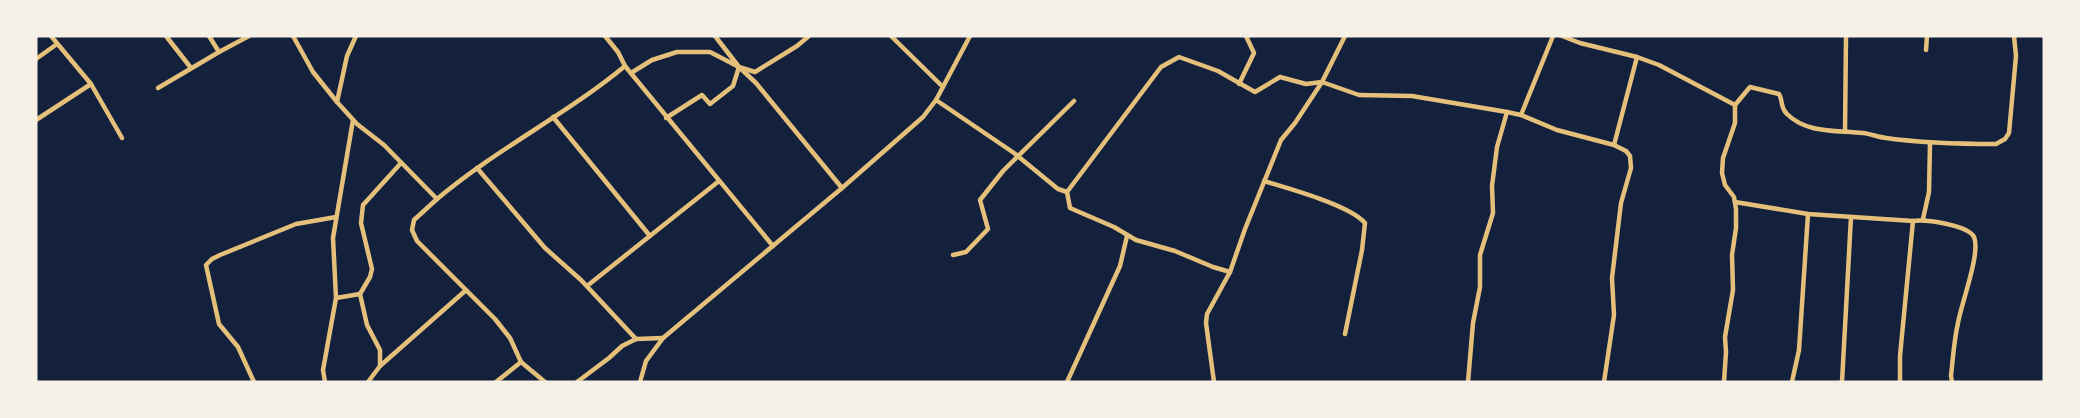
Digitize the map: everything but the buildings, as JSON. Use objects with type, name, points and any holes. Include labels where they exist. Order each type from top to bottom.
[{"type":"street","points":[[51,36],[91,84],[122,138]]},
{"type":"street","points":[[166,36],[191,68]]},
{"type":"street","points":[[209,36],[219,52]]},
{"type":"street","points":[[158,88],[249,36]]},
{"type":"street","points":[[293,36],[313,72],[337,102],[353,120],[384,145],[437,199]]},
{"type":"street","points":[[337,102],[348,56],[356,36]]},
{"type":"street","points":[[605,36],[618,52],[625,66],[666,118],[773,246]]},
{"type":"street","points":[[714,36],[739,67],[756,83],[842,188]]},
{"type":"street","points":[[631,73],[652,60],[677,52],[710,52],[739,67],[755,72],[809,36]]},
{"type":"street","points":[[891,36],[943,86]]},
{"type":"street","points":[[640,382],[646,362],[663,338],[842,188],[923,117],[936,100],[970,36]]},
{"type":"street","points":[[1239,84],[1254,53],[1246,36]]},
{"type":"street","points":[[1214,382],[1206,323],[1207,314],[1230,272],[1281,140],[1295,123],[1322,82],[1345,36]]},
{"type":"street","points":[[1521,115],[1553,36]]},
{"type":"street","points":[[1562,36],[1580,43],[1638,57],[1659,65],[1734,105]]},
{"type":"street","points":[[1844,132],[1846,36]]},
{"type":"street","points":[[1926,50],[1927,36]]},
{"type":"street","points":[[1724,382],[1726,352],[1724,337],[1733,290],[1732,255],[1736,228],[1734,197],[1725,185],[1722,173],[1723,158],[1735,123],[1734,105],[1750,87],[1756,87],[1779,94],[1783,110],[1788,116],[1804,124],[1829,131],[1862,133],[1884,138],[1930,142],[1996,144],[2005,139],[2009,132],[2015,65],[2014,36]]},
{"type":"street","points":[[36,59],[57,44]]},
{"type":"street","points":[[1230,272],[1127,236],[1114,227],[1070,208],[1067,192],[1161,67],[1179,57],[1218,71],[1255,92],[1280,77],[1306,84],[1322,82],[1359,95],[1412,96],[1521,115],[1556,130],[1614,144],[1630,156],[1630,168],[1621,203],[1612,278],[1614,315],[1604,382]]},
{"type":"street","points":[[1614,144],[1638,57]]},
{"type":"street","points":[[545,382],[521,362],[510,338],[495,319],[417,241],[412,230],[414,220],[437,199],[477,168],[625,66]]},
{"type":"street","points":[[666,118],[702,95],[710,104],[733,86],[739,67]]},
{"type":"street","points":[[36,120],[91,84]]},
{"type":"street","points":[[936,100],[1020,157],[1058,189],[1067,192]]},
{"type":"street","points":[[953,255],[966,252],[988,229],[980,200],[1003,171],[1020,157],[1074,101]]},
{"type":"street","points":[[1468,382],[1473,323],[1480,286],[1480,255],[1492,213],[1492,186],[1497,147],[1506,112]]},
{"type":"street","points":[[553,117],[650,236]]},
{"type":"street","points":[[325,382],[323,370],[336,298],[333,238],[353,120]]},
{"type":"street","points":[[1923,219],[1929,192],[1930,142]]},
{"type":"street","points":[[380,366],[380,350],[367,325],[360,294],[370,277],[372,269],[361,223],[363,205],[401,162]]},
{"type":"street","points":[[477,168],[488,178],[545,248],[587,286],[636,339]]},
{"type":"street","points":[[587,286],[719,181]]},
{"type":"street","points":[[1264,181],[1300,192],[1346,210],[1361,218],[1364,223],[1362,250],[1345,334]]},
{"type":"street","points":[[1735,202],[1808,214],[1913,221],[1923,219],[1962,228],[1972,233],[1975,239],[1972,268],[1958,322],[1951,376],[1952,382]]},
{"type":"street","points":[[1792,382],[1799,350],[1808,214]]},
{"type":"street","points":[[254,382],[238,347],[219,324],[206,266],[212,259],[220,255],[296,224],[336,217]]},
{"type":"street","points":[[1842,382],[1851,217]]},
{"type":"street","points":[[1900,382],[1900,356],[1913,221]]},
{"type":"street","points":[[1067,382],[1120,266],[1127,236]]},
{"type":"street","points":[[368,382],[380,366],[465,290]]},
{"type":"street","points":[[336,298],[360,294]]},
{"type":"street","points":[[577,382],[622,346],[636,339],[663,338]]},
{"type":"street","points":[[496,382],[521,362]]}]
